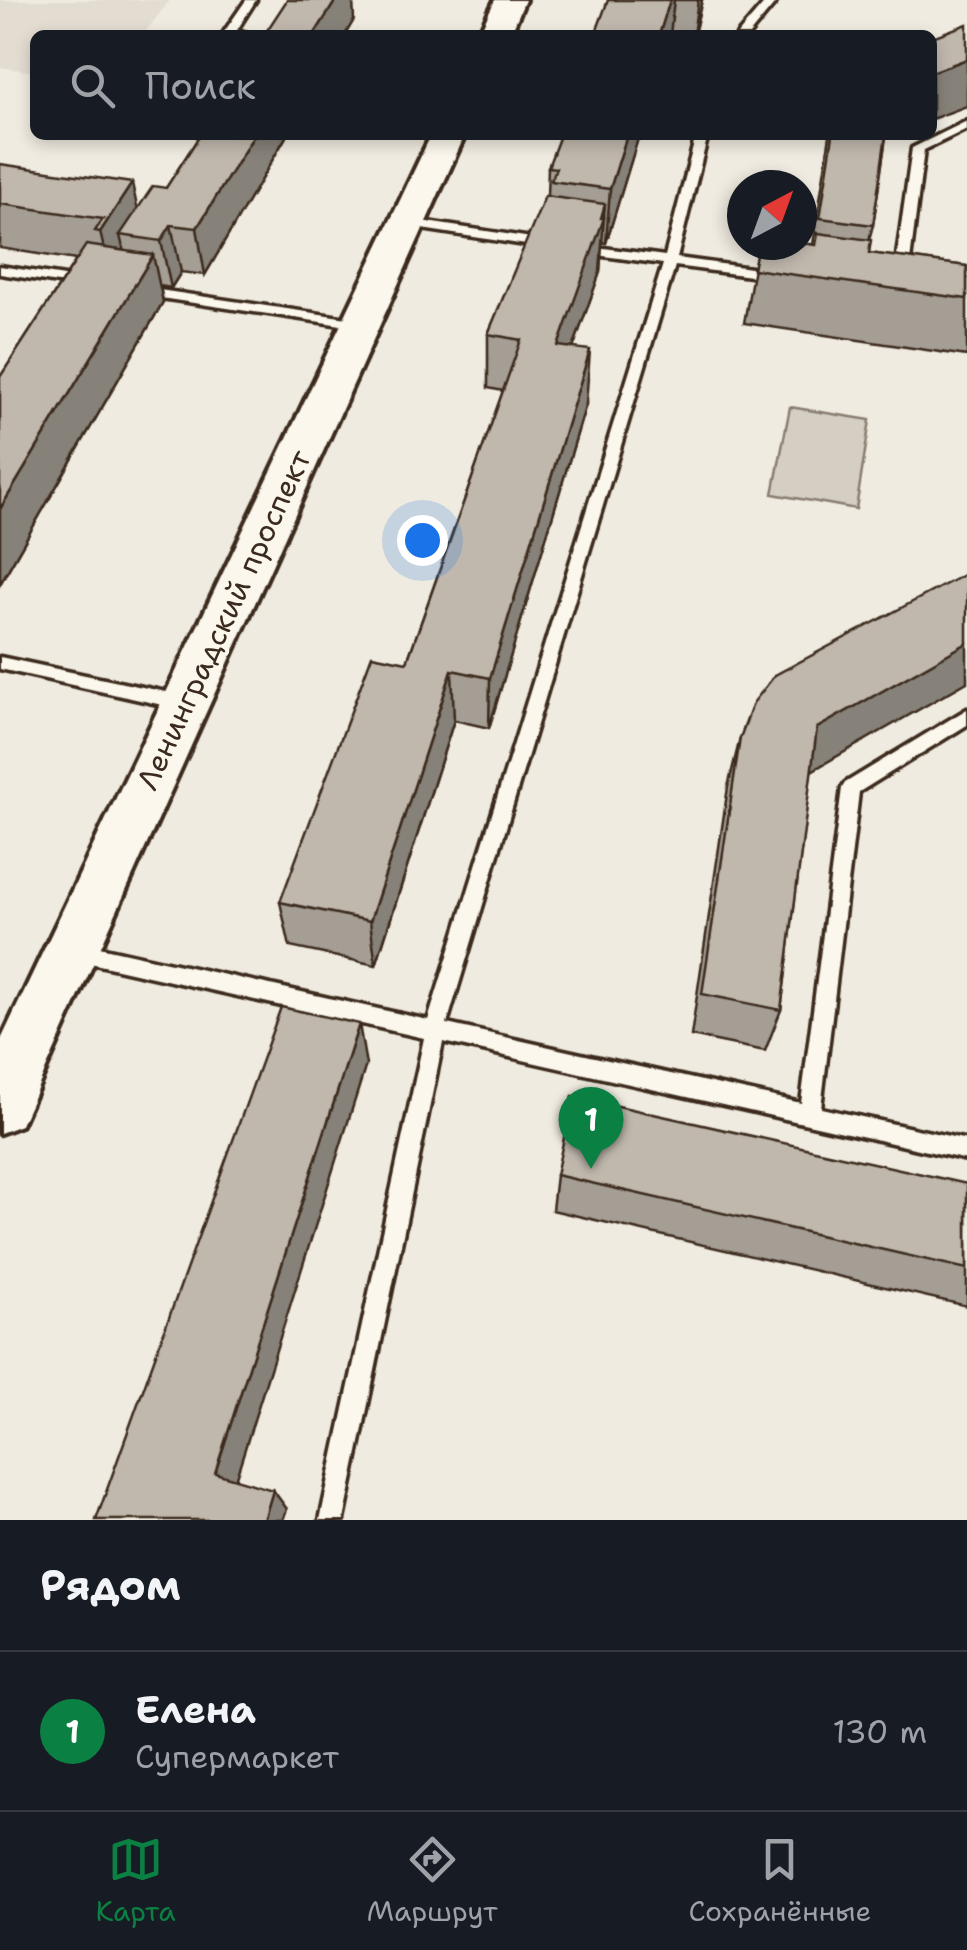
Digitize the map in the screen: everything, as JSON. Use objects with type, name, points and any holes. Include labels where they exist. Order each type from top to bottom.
[{"type":"main road","points":[[496,30],[510,0]]},
{"type":"main road","name":"Ленинградский проспект","points":[[0,1105],[446,140]]},
{"type":"lane","points":[[231,30],[251,0]]},
{"type":"lane","points":[[747,30],[773,0]]},
{"type":"lane","points":[[937,139],[967,125]]},
{"type":"lane","points":[[332,1520],[436,1031],[670,261],[701,140]]},
{"type":"lane","points":[[899,293],[918,148],[935,140]]},
{"type":"lane","points":[[407,224],[554,246]]},
{"type":"lane","points":[[574,248],[784,277]]},
{"type":"lane","points":[[0,270],[100,286]]},
{"type":"lane","points":[[58,295],[68,281]]},
{"type":"lane","points":[[116,288],[361,324]]},
{"type":"lane","points":[[0,663],[185,704]]},
{"type":"lane","points":[[810,1115],[851,788],[967,716]]},
{"type":"lane","points":[[72,950],[967,1150]]},
{"type":"shaded area","points":[[0,0],[170,0],[147,30],[30,30],[30,71],[0,67]]},
{"type":"shaded area","points":[[790,407],[870,420],[856,509],[773,494]]},
{"type":"building","points":[[287,0],[336,0],[317,30],[267,30]]},
{"type":"building","points":[[608,0],[670,0],[661,30],[597,30]]},
{"type":"building","points":[[967,24],[967,59],[937,70],[937,35]]},
{"type":"building","points":[[197,140],[251,140],[197,228],[171,225],[161,241],[120,235],[153,186],[166,188]]},
{"type":"building","points":[[558,140],[625,140],[610,189],[551,181],[556,168],[548,167]]},
{"type":"building","points":[[832,140],[885,140],[873,225],[820,218]]},
{"type":"building","points":[[0,164],[132,183],[100,232],[95,231],[103,219],[0,204]]},
{"type":"building","points":[[545,196],[605,204],[604,218],[558,346],[590,350],[490,678],[452,670],[370,921],[280,902],[372,655],[407,662],[521,340],[488,334]]},
{"type":"building","points":[[818,233],[871,240],[869,253],[967,266],[967,299],[753,269],[755,260],[817,260]]},
{"type":"building","points":[[86,245],[153,255],[0,509],[0,377]]},
{"type":"building","points":[[967,573],[967,643],[817,728],[781,1010],[702,994],[740,738],[753,703],[775,675]]},
{"type":"building","points":[[281,1007],[359,1024],[215,1473],[273,1490],[264,1520],[96,1520]]},
{"type":"building","points":[[573,1096],[967,1184],[967,1269],[556,1175]]},
{"type":"place","name":"Елена","points":[[591,1169]]}]
